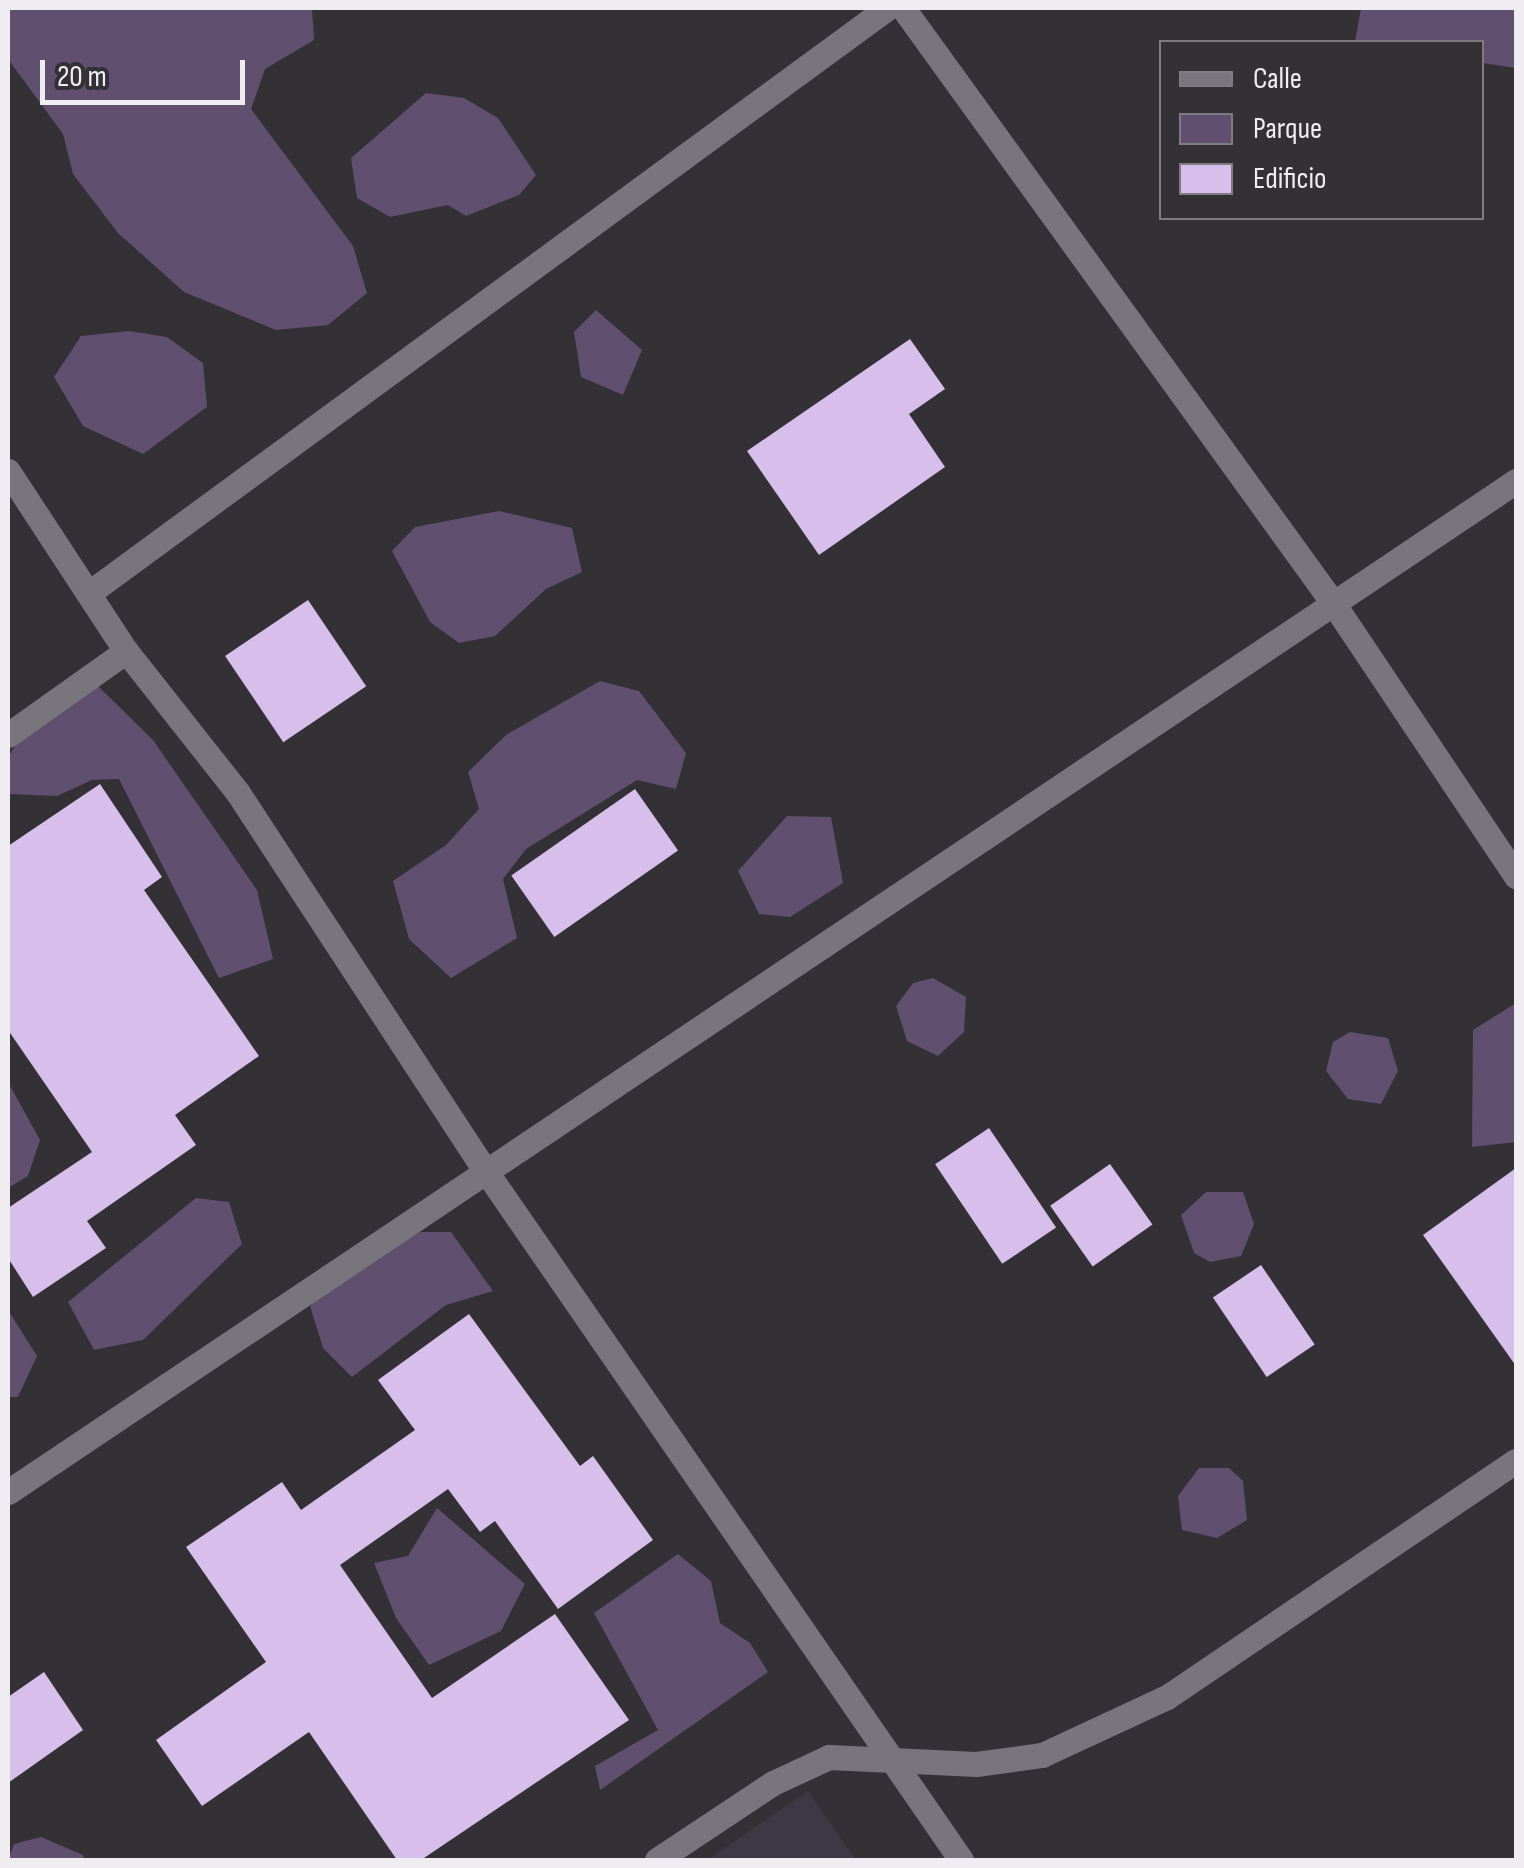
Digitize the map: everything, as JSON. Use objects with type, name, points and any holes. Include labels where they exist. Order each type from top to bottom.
[{"type":"street","points":[[89,593],[887,8]]},
{"type":"street","points":[[903,8],[1333,603],[1516,876]]},
{"type":"street","points":[[8,472],[126,651],[238,793],[484,1167],[961,1860]]},
{"type":"street","points":[[8,1492],[484,1167],[1516,481]]},
{"type":"street","points":[[8,735],[126,651]]},
{"type":"street","points":[[657,1860],[772,1783],[829,1757],[976,1764],[1042,1754],[1167,1697],[1516,1461]]},
{"type":"shaded area","points":[[808,1791],[856,1860],[707,1860]]},
{"type":"green space","points":[[8,8],[312,8],[314,40],[265,69],[251,109],[353,246],[367,293],[328,325],[276,330],[184,292],[118,233],[73,174],[63,134],[8,59]]},
{"type":"green space","points":[[1361,8],[1516,8],[1516,68],[1484,63],[1484,40],[1355,40]]},
{"type":"green space","points":[[426,93],[464,98],[498,118],[536,175],[519,195],[466,216],[448,205],[390,217],[357,198],[351,158]]},
{"type":"green space","points":[[596,310],[642,350],[623,395],[581,377],[574,332]]},
{"type":"green space","points":[[129,331],[167,337],[203,363],[207,407],[143,454],[83,426],[54,377],[81,336]]},
{"type":"green space","points":[[499,511],[572,528],[582,572],[546,589],[495,636],[459,643],[430,622],[392,551],[415,527]]},
{"type":"green space","points":[[600,681],[639,691],[686,753],[676,789],[637,780],[526,849],[503,879],[517,938],[451,978],[409,939],[393,881],[446,845],[479,809],[468,772],[506,735]]},
{"type":"green space","points":[[98,686],[153,740],[257,890],[273,959],[219,978],[119,779],[92,780],[57,796],[8,794],[8,757],[33,718]]},
{"type":"green space","points":[[787,816],[831,817],[843,883],[790,917],[759,914],[738,871]]},
{"type":"green space","points":[[933,978],[966,997],[964,1032],[938,1056],[907,1041],[896,1006],[913,983]]},
{"type":"green space","points":[[1516,1003],[1516,1142],[1472,1147],[1473,1030]]},
{"type":"green space","points":[[1350,1032],[1388,1038],[1398,1071],[1381,1104],[1348,1099],[1326,1071],[1333,1042]]},
{"type":"green space","points":[[8,1082],[40,1140],[28,1176],[8,1188]]},
{"type":"green space","points":[[1206,1192],[1243,1192],[1254,1224],[1241,1256],[1210,1262],[1194,1253],[1181,1215]]},
{"type":"green space","points":[[196,1198],[229,1202],[242,1244],[143,1340],[94,1350],[68,1302]]},
{"type":"green space","points":[[420,1232],[451,1232],[493,1291],[446,1305],[352,1377],[323,1348],[310,1306],[354,1266]]},
{"type":"green space","points":[[8,1310],[37,1356],[18,1397],[8,1397]]},
{"type":"green space","points":[[1199,1468],[1229,1468],[1243,1481],[1247,1520],[1217,1538],[1182,1530],[1178,1496]]},
{"type":"green space","points":[[437,1508],[525,1584],[501,1631],[429,1665],[396,1618],[374,1563],[408,1556]]},
{"type":"green space","points":[[678,1554],[711,1581],[720,1623],[750,1643],[768,1672],[600,1790],[595,1766],[658,1730],[594,1613]]},
{"type":"green space","points":[[41,1837],[83,1855],[84,1860],[8,1860],[14,1844]]},
{"type":"building","points":[[910,339],[945,389],[909,414],[945,467],[819,555],[747,451]]},
{"type":"building","points":[[308,600],[366,686],[283,742],[225,656]]},
{"type":"building","points":[[100,784],[162,877],[144,890],[259,1056],[175,1115],[196,1145],[87,1221],[106,1248],[33,1297],[8,1258],[8,1208],[92,1152],[8,1030],[8,846]]},
{"type":"building","points":[[635,789],[678,850],[554,937],[511,876]]},
{"type":"building","points":[[989,1128],[1056,1227],[1002,1264],[935,1164]]},
{"type":"building","points":[[1110,1164],[1152,1225],[1093,1266],[1050,1206]]},
{"type":"building","points":[[1516,1168],[1516,1366],[1423,1235]]},
{"type":"building","points":[[1261,1265],[1315,1345],[1267,1377],[1213,1297]]},
{"type":"building","points":[[469,1314],[580,1466],[593,1456],[653,1540],[558,1609],[495,1521],[480,1532],[448,1489],[340,1565],[432,1698],[555,1614],[629,1720],[421,1860],[397,1860],[309,1732],[202,1806],[156,1740],[266,1662],[186,1547],[282,1482],[301,1510],[415,1430],[378,1380]]},
{"type":"building","points":[[44,1672],[83,1730],[8,1783],[8,1697]]}]
